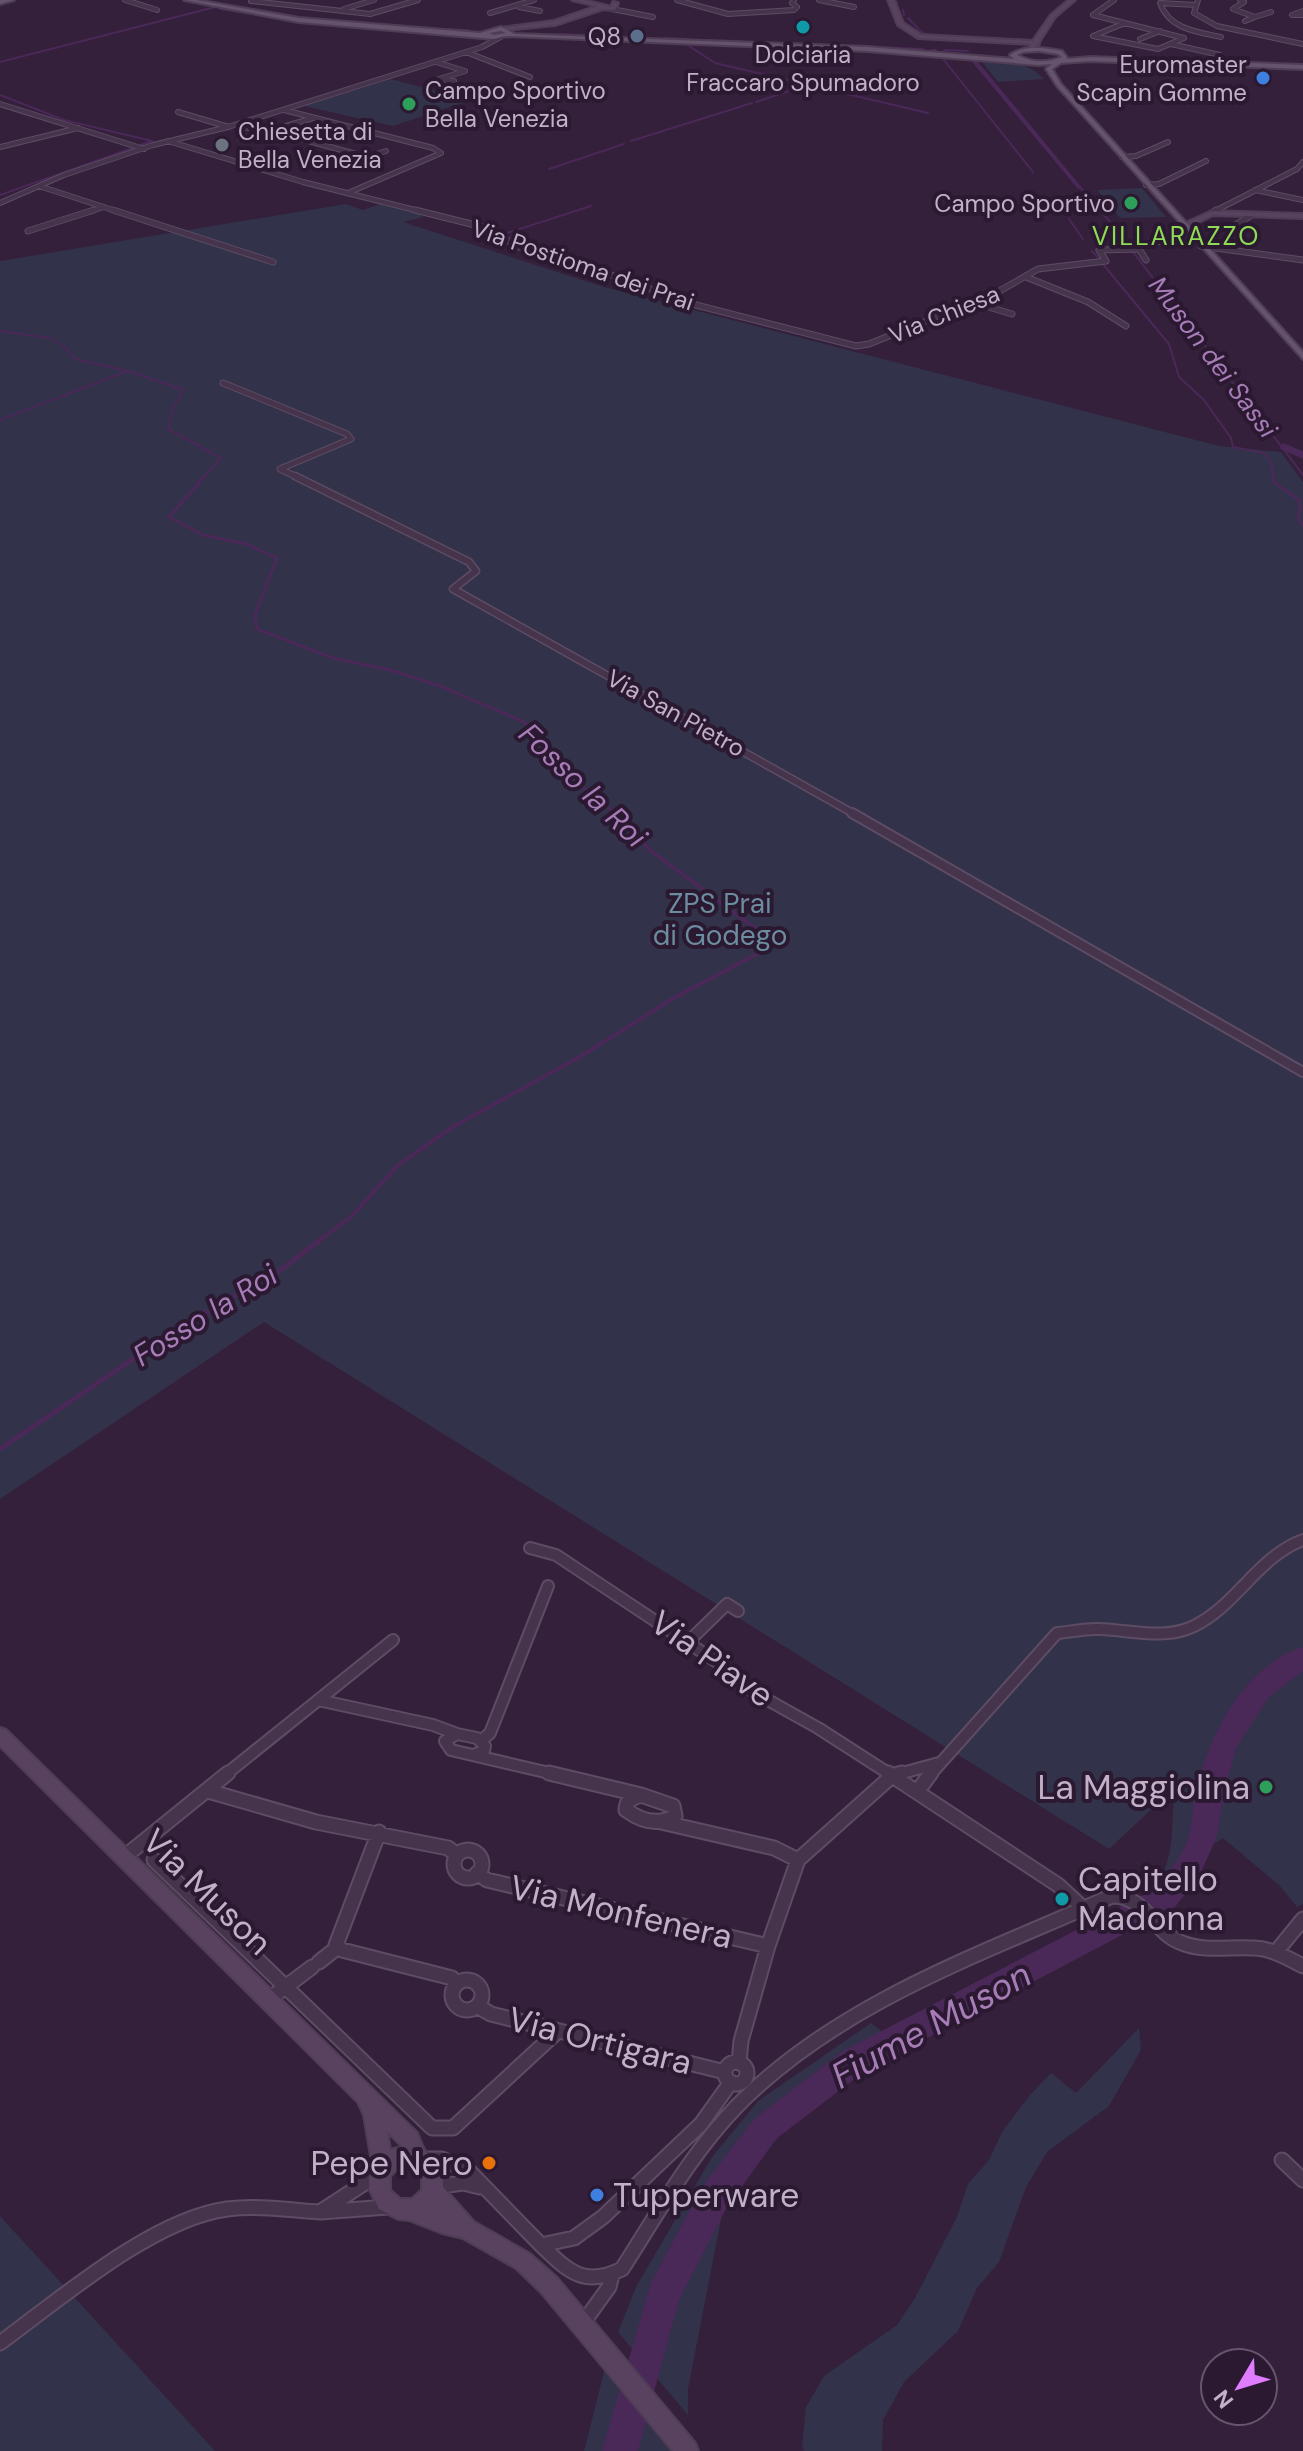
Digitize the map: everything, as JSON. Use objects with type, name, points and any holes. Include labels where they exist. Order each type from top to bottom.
[{"type":"main road","points":[[0,2],[11,0]]},
{"type":"main road","points":[[187,0],[221,8],[338,24],[487,34],[872,49],[978,55],[1023,61],[1222,62],[1303,67]]},
{"type":"main road","points":[[487,34],[497,29],[508,34]]},
{"type":"main road","points":[[978,55],[1023,50],[1149,61]]},
{"type":"main road","points":[[1023,50],[1013,55],[1038,67],[1059,85],[1193,238],[1303,357]]},
{"type":"main road","points":[[1058,52],[1066,58],[1049,69],[1059,85]]},
{"type":"street","points":[[125,0],[157,10]]},
{"type":"street","points":[[253,0],[370,14],[418,0]]},
{"type":"street","points":[[336,10],[374,0]]},
{"type":"street","points":[[490,13],[534,0]]},
{"type":"street","points":[[575,0],[653,17]]},
{"type":"street","points":[[680,0],[730,14],[794,10],[797,7],[792,3],[794,0]]},
{"type":"street","points":[[819,0],[854,7]]},
{"type":"street","points":[[846,6],[852,0]]},
{"type":"street","points":[[891,0],[899,22],[924,38],[965,41],[1041,38]]},
{"type":"street","points":[[1023,50],[1041,38],[1053,16],[1072,0]]},
{"type":"street","points":[[1082,20],[1094,16],[1114,0]]},
{"type":"street","points":[[1240,0],[1244,2],[1233,9],[1255,17]]},
{"type":"street","points":[[1221,37],[1182,27],[1168,19],[1160,3],[1197,2],[1194,13],[1210,23],[1303,44]]},
{"type":"street","points":[[515,6],[540,11]]},
{"type":"street","points":[[497,29],[555,23],[608,7]]},
{"type":"street","points":[[1245,21],[1271,12]]},
{"type":"street","points":[[1094,16],[1125,23],[1160,31],[1184,38],[1153,49],[1093,36],[1125,23]]},
{"type":"street","points":[[0,203],[141,148],[227,129],[466,52],[508,34],[517,25]]},
{"type":"street","points":[[1140,39],[1160,31]]},
{"type":"street","points":[[487,34],[492,40],[489,44]]},
{"type":"street","points":[[1012,41],[1041,38],[1058,52]]},
{"type":"street","points":[[1171,44],[1220,55],[1233,58],[1222,62],[1220,55]]},
{"type":"street","points":[[466,52],[530,77]]},
{"type":"street","points":[[436,62],[465,71],[439,79],[454,81]]},
{"type":"street","points":[[0,104],[141,148]]},
{"type":"street","points":[[284,110],[433,148],[441,153],[345,194]]},
{"type":"street","points":[[178,112],[227,129],[240,137],[313,118]]},
{"type":"street","points":[[0,147],[79,128]]},
{"type":"street","points":[[227,129],[280,128]]},
{"type":"street","points":[[227,129],[269,131],[367,157]]},
{"type":"street","name":"Via Postioma dei Prai","points":[[168,141],[345,194],[495,230],[515,246],[591,268],[713,310],[860,346]]},
{"type":"street","points":[[1122,157],[1136,156],[1168,142]]},
{"type":"street","points":[[305,161],[333,168],[386,151]]},
{"type":"street","points":[[1146,185],[1159,184],[1206,161]]},
{"type":"street","points":[[1183,226],[1297,169],[1303,162]]},
{"type":"street","points":[[39,186],[273,262]]},
{"type":"street","points":[[1255,190],[1303,200]]},
{"type":"street","points":[[28,231],[104,207]]},
{"type":"street","points":[[1212,213],[1303,216]]},
{"type":"street","points":[[1236,229],[1241,226],[1237,224],[1252,215]]},
{"type":"street","name":"Via Chiesa","points":[[860,346],[972,302],[1044,268],[1104,262],[1106,260],[1098,250],[1135,249],[1137,243],[1193,238]]},
{"type":"street","points":[[1201,246],[1303,260]]},
{"type":"street","points":[[1135,249],[1146,260]]},
{"type":"street","name":"Via Chiesa","points":[[1026,277],[1088,302],[1126,326]]},
{"type":"street","points":[[972,302],[1012,314]]},
{"type":"street","name":"Via San Pietro","points":[[223,383],[347,434],[351,439],[280,469],[469,562],[476,571],[453,589],[738,747],[1303,1072]]},
{"type":"street","points":[[917,1792],[940,1762],[1057,1633],[1099,1629],[1156,1635],[1177,1632],[1202,1622],[1284,1548],[1303,1540]]},
{"type":"street","name":"Via Piave","points":[[530,1548],[556,1555],[726,1668],[741,1685],[818,1728],[1058,1885],[1084,1909]]},
{"type":"street","points":[[482,1752],[548,1586]]},
{"type":"street","points":[[688,1642],[727,1604],[738,1611]]},
{"type":"street","points":[[123,1858],[393,1640]]},
{"type":"street","points":[[318,1700],[433,1725],[452,1736],[446,1745],[451,1750],[482,1752],[618,1791],[667,1801],[673,1806],[675,1816],[684,1828]]},
{"type":"street","name":"Via Muson","points":[[0,1735],[123,1858],[177,1896],[268,2000],[410,2140],[419,2158],[433,2174],[433,2188],[467,2229]]},
{"type":"street","points":[[541,2245],[574,2238],[603,2217],[701,2124],[728,2077],[741,2083],[746,2079],[746,2069],[739,2063],[741,2041],[768,1946],[798,1860],[892,1776],[940,1762]]},
{"type":"street","name":"Via Monfenera","points":[[208,1791],[316,1822],[448,1848],[457,1855]]},
{"type":"street","points":[[618,1791],[626,1810],[633,1817],[774,1848],[798,1860]]},
{"type":"street","points":[[626,1805],[631,1798],[641,1795]]},
{"type":"street","points":[[661,1822],[675,1816]]},
{"type":"street","points":[[338,1947],[336,1940],[379,1832]]},
{"type":"street","name":"Via Monfenera","points":[[467,1851],[482,1857],[483,1864],[477,1873],[472,1876],[458,1874],[452,1862],[457,1855],[467,1851]]},
{"type":"street","points":[[154,1860],[177,1896],[285,1987],[432,2128],[453,2128],[558,2031]]},
{"type":"street","name":"Via Monfenera","points":[[477,1873],[487,1880],[768,1946]]},
{"type":"street","points":[[320,2212],[398,2158],[442,2159],[469,2171],[541,2245],[578,2276],[585,2279],[612,2275],[622,2269],[709,2138],[756,2088],[797,2052],[877,2003],[1112,1896],[1127,1894],[1166,1934],[1182,1943],[1276,1952],[1303,1966]]},
{"type":"street","points":[[1276,1952],[1303,1919]]},
{"type":"street","points":[[268,2000],[338,1947]]},
{"type":"street","points":[[338,1947],[452,1978],[456,1985]]},
{"type":"street","points":[[471,1981],[480,1986],[483,1999],[477,2006],[462,2009],[453,2003],[451,1994],[456,1985],[471,1981]]},
{"type":"street","name":"Via Ortigara","points":[[477,2006],[491,2014],[728,2077]]},
{"type":"street","name":"Via Muson","points":[[366,2098],[374,2114],[381,2171],[380,2194],[400,2208],[467,2229],[523,2261],[549,2285],[687,2451]]},
{"type":"street","points":[[1282,2160],[1303,2180]]},
{"type":"street","points":[[0,2343],[125,2255],[215,2211],[246,2208],[367,2211],[423,2203],[433,2188],[463,2183],[483,2188]]},
{"type":"street","points":[[582,2325],[609,2287],[612,2275]]},
{"type":"green space","points":[[978,57],[1022,64],[1044,79],[998,82]]},
{"type":"green space","points":[[391,79],[471,100],[393,126],[304,106]]},
{"type":"green space","name":"Campo Sportivo","points":[[1142,188],[1166,217],[1120,218],[1097,190]]},
{"type":"green space","name":"ZPS Prai di Godego","points":[[346,204],[363,210],[380,204],[419,214],[424,217],[403,222],[601,286],[1219,446],[1281,452],[1303,482],[1303,1904],[1297,1907],[1280,1886],[1223,1838],[1193,1857],[1182,1886],[1163,1909],[1150,1891],[1159,1880],[1169,1855],[1175,1787],[1109,1849],[264,1322],[0,1499],[0,261]]},
{"type":"green space","points":[[871,2023],[894,2041],[832,2067],[723,2209],[688,2389],[688,2415],[618,2332],[637,2285],[712,2157],[758,2101]]},
{"type":"green space","points":[[1139,2028],[1141,2050],[1109,2106],[1047,2152],[1026,2187],[999,2262],[977,2288],[958,2331],[904,2382],[883,2420],[882,2451],[804,2451],[806,2407],[824,2376],[897,2325],[915,2298],[957,2217],[968,2184],[989,2160],[1002,2132],[1030,2095],[1051,2073],[1076,2093]]},
{"type":"green space","points":[[0,2216],[215,2451],[0,2451]]},
{"type":"green space","points":[[605,2368],[674,2451],[584,2451]]},
{"type":"shaded area","points":[[968,57],[974,57],[1083,189],[1078,189]]},
{"type":"waterway","points":[[0,62],[223,5]]},
{"type":"waterway","points":[[220,9],[288,20]]},
{"type":"waterway","points":[[903,10],[904,15]]},
{"type":"waterway","points":[[908,18],[917,27]]},
{"type":"waterway","points":[[313,23],[350,27]]},
{"type":"waterway","points":[[355,27],[379,29]]},
{"type":"waterway","points":[[413,28],[469,30]]},
{"type":"waterway","points":[[917,28],[929,37]]},
{"type":"waterway","points":[[559,34],[604,36]]},
{"type":"waterway","points":[[665,38],[690,39]]},
{"type":"waterway","points":[[696,40],[742,41]]},
{"type":"waterway","points":[[683,42],[715,63],[928,113]]},
{"type":"waterway","points":[[751,42],[818,45]]},
{"type":"waterway","points":[[825,45],[923,49]]},
{"type":"waterway","points":[[944,50],[968,51]]},
{"type":"waterway","points":[[944,60],[1033,172]]},
{"type":"waterway","points":[[756,102],[807,85]]},
{"type":"waterway","points":[[0,95],[64,120],[152,141],[0,195]]},
{"type":"waterway","points":[[631,141],[752,103]]},
{"type":"waterway","points":[[549,169],[624,144]]},
{"type":"waterway","name":"Muson dei Sassi","points":[[1079,186],[1111,223],[1303,475]]},
{"type":"waterway","points":[[507,233],[591,206]]},
{"type":"waterway","points":[[1069,219],[1083,239]]},
{"type":"waterway","points":[[512,235],[510,239],[513,242]]},
{"type":"waterway","points":[[1092,251],[1101,261]]},
{"type":"waterway","points":[[548,253],[584,263]]},
{"type":"waterway","points":[[1102,263],[1169,344],[1179,377],[1204,400],[1231,438],[1233,447],[1264,453],[1271,463],[1274,478]]},
{"type":"waterway","name":"Fosso la Roi","points":[[0,331],[50,338],[66,348],[75,359],[128,371]]},
{"type":"waterway","points":[[0,420],[128,371]]},
{"type":"waterway","name":"Fosso la Roi","points":[[128,371],[184,390],[174,406],[168,429],[221,458],[203,478]]},
{"type":"waterway","points":[[1284,447],[1303,455]]},
{"type":"waterway","name":"Fosso la Roi","points":[[205,476],[169,517],[203,535],[246,544],[277,558],[255,615],[257,629],[333,658],[390,670],[440,686],[522,721],[537,732],[563,772],[617,815]]},
{"type":"waterway","points":[[1273,476],[1274,482],[1300,501],[1299,520],[1303,525]]},
{"type":"waterway","name":"Fosso la Roi","points":[[321,1239],[352,1216],[397,1166],[451,1128],[583,1055],[672,999],[776,944],[650,850],[617,815]]},
{"type":"waterway","name":"Fosso la Roi","points":[[0,1449],[179,1328],[282,1269],[324,1237]]},
{"type":"waterway","name":"Fiume Muson","points":[[620,2451],[663,2295],[714,2198],[765,2129],[854,2061],[1165,1898],[1188,1869],[1203,1837],[1209,1796],[1223,1745],[1259,1689],[1303,1657]]},
{"type":"place","name":"Dolciaria Fraccaro Spumadoro","points":[[803,27]]},
{"type":"place","name":"Q8","points":[[637,36]]},
{"type":"place","name":"Euromaster Scapin Gomme","points":[[1263,78]]},
{"type":"place","name":"Campo Sportivo Bella Venezia","points":[[409,104]]},
{"type":"place","name":"Chiesetta di Bella Venezia","points":[[222,145]]},
{"type":"place","name":"Campo Sportivo","points":[[1131,203]]},
{"type":"place","name":"La Maggiolina","points":[[1266,1787]]},
{"type":"place","name":"Capitello Madonna","points":[[1062,1899]]},
{"type":"place","name":"Pepe Nero","points":[[489,2163]]},
{"type":"place","name":"Tupperware","points":[[597,2195]]},
{"type":"district","name":"VILLARAZZO","points":[[1176,236]]}]
